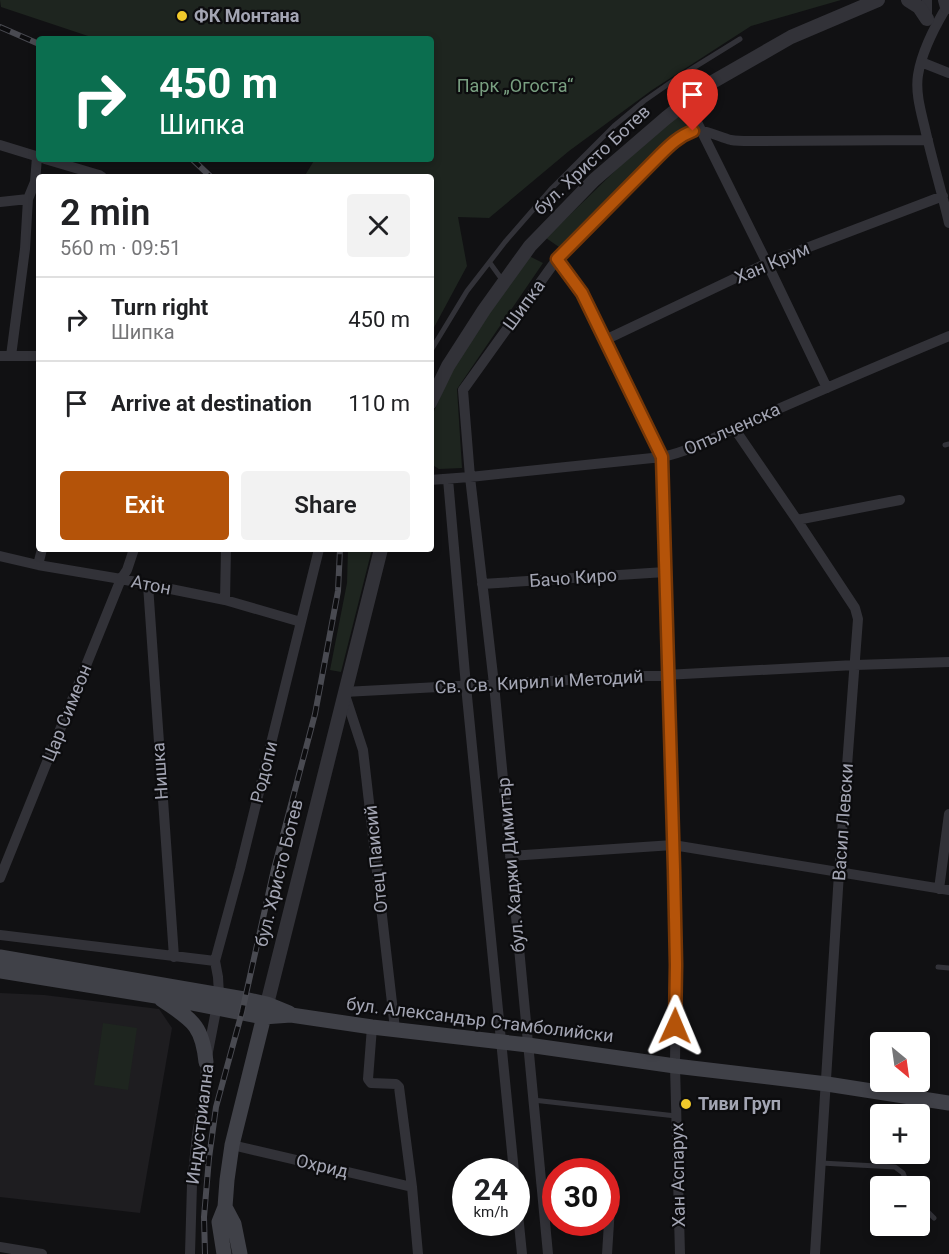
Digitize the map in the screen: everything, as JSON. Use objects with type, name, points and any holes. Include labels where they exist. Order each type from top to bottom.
[{"type":"main road","name":"бул. Александър Стамболийски","points":[[0,957],[291,1015],[826,1084],[949,1103]]},
{"type":"main road","name":"бул. Александър Стамболийски","points":[[0,970],[156,996],[218,1001]]},
{"type":"main road","points":[[156,996],[180,1012],[195,1026],[203,1041],[206,1062]]},
{"type":"main road","name":"бул. Христо Ботев","points":[[224,1254],[219,1222],[225,1207],[232,1145],[265,1010]]},
{"type":"main road","name":"бул. Христо Ботев","points":[[225,1207],[234,1224],[240,1254]]},
{"type":"street","name":"бул. Христо Ботев","points":[[434,395],[448,366],[484,310],[530,246],[594,180],[709,84],[791,37],[878,0]]},
{"type":"street","points":[[908,0],[919,7],[927,19]]},
{"type":"street","points":[[927,0],[930,40]]},
{"type":"street","points":[[947,3],[921,62],[917,77],[928,140],[949,223]]},
{"type":"street","points":[[921,62],[949,73]]},
{"type":"street","points":[[687,102],[827,388]]},
{"type":"street","name":"Шипка","points":[[470,477],[463,390],[557,259],[672,143],[693,131],[702,132]]},
{"type":"street","points":[[702,132],[732,140],[750,141],[928,140]]},
{"type":"street","points":[[0,146],[36,157]]},
{"type":"street","points":[[53,162],[92,174]]},
{"type":"street","points":[[36,177],[28,199],[25,249],[5,356],[36,356]]},
{"type":"street","name":"Хан Крум","points":[[605,340],[767,263],[943,196]]},
{"type":"street","points":[[0,202],[28,199]]},
{"type":"street","name":"Хан Аспарух","points":[[557,259],[582,293],[662,457],[676,965],[675,1066],[680,1254]]},
{"type":"street","name":"Опълченска","points":[[434,480],[662,457],[685,451],[949,336]]},
{"type":"street","name":"Васил Левски","points":[[734,428],[798,520],[857,614],[815,1254]]},
{"type":"street","name":"бул. Хаджи Димитър","points":[[470,477],[494,684],[548,1254]]},
{"type":"street","name":"бул. Хаджи Димитър","points":[[448,479],[513,1158]]},
{"type":"street","points":[[798,520],[900,500]]},
{"type":"street","points":[[38,565],[41,552]]},
{"type":"street","name":"Цар Симеон","points":[[0,878],[133,552]]},
{"type":"street","points":[[225,600],[226,552]]},
{"type":"street","name":"Родопи","points":[[218,1001],[215,961],[318,552]]},
{"type":"street","name":"бул. Христо Ботев","points":[[265,1010],[380,552]]},
{"type":"street","name":"Атон","points":[[0,556],[225,600],[301,622]]},
{"type":"street","name":"Бачо Киро","points":[[482,584],[665,572]]},
{"type":"street","name":"Нишка","points":[[148,585],[174,957]]},
{"type":"street","name":"Св. Св. Кирил и Методий","points":[[344,692],[949,662]]},
{"type":"street","name":"Отец Паисий","points":[[344,692],[363,750],[395,1029]]},
{"type":"street","points":[[510,856],[673,845],[944,890],[949,814]]},
{"type":"street","points":[[0,935],[215,961]]},
{"type":"street","name":"Индустриална","points":[[190,1254],[192,1184],[197,1135],[205,1090],[206,1062],[218,1001]]},
{"type":"street","points":[[372,1027],[368,1079],[371,1083],[398,1085],[412,1187],[418,1254]]},
{"type":"street","name":"Охрид","points":[[232,1145],[412,1187]]},
{"type":"street","points":[[520,1236],[522,1254]]},
{"type":"street","points":[[607,1254],[608,1236]]},
{"type":"street","points":[[0,1247],[42,1254]]},
{"type":"lane","points":[[434,345],[467,291],[505,242],[552,188],[614,126],[644,101],[740,39]]},
{"type":"lane","points":[[490,263],[504,282]]},
{"type":"lane","points":[[938,967],[949,968]]},
{"type":"lane","points":[[533,1100],[676,1116]]},
{"type":"lane","points":[[821,1162],[895,1167],[904,1176]]},
{"type":"lane","points":[[930,1214],[934,1218]]},
{"type":"shaded area","points":[[0,993],[44,995],[159,1009],[172,1028],[140,1213],[0,1197]]},
{"type":"green space","name":"Парк „Огоста“","points":[[0,0],[841,0],[751,26],[652,90],[569,151],[489,218],[458,217],[467,266],[434,327],[434,174],[306,174],[313,162],[434,162],[434,36],[88,36],[1,7]]},
{"type":"green space","points":[[682,111],[693,127],[559,247],[546,238],[656,131]]},
{"type":"green space","points":[[525,254],[543,263],[457,389],[462,468],[439,469],[434,466],[434,411],[452,370]]},
{"type":"green space","points":[[348,552],[371,552],[341,672],[330,670],[347,583]]},
{"type":"green space","points":[[103,1023],[137,1028],[128,1090],[94,1085]]},
{"type":"railway","points":[[0,27],[36,43]]},
{"type":"railway","points":[[195,162],[208,174]]},
{"type":"railway","points":[[205,1254],[204,1217],[216,1107],[242,1012],[274,869],[315,714],[338,591],[340,552]]},
{"type":"place","name":"ФК Монтана","points":[[182,16]]},
{"type":"place","name":"Тиви Груп","points":[[686,1104]]},
{"type":"route","points":[[675,1026],[674,869],[662,457],[582,293],[557,259],[672,143],[693,131]]}]
